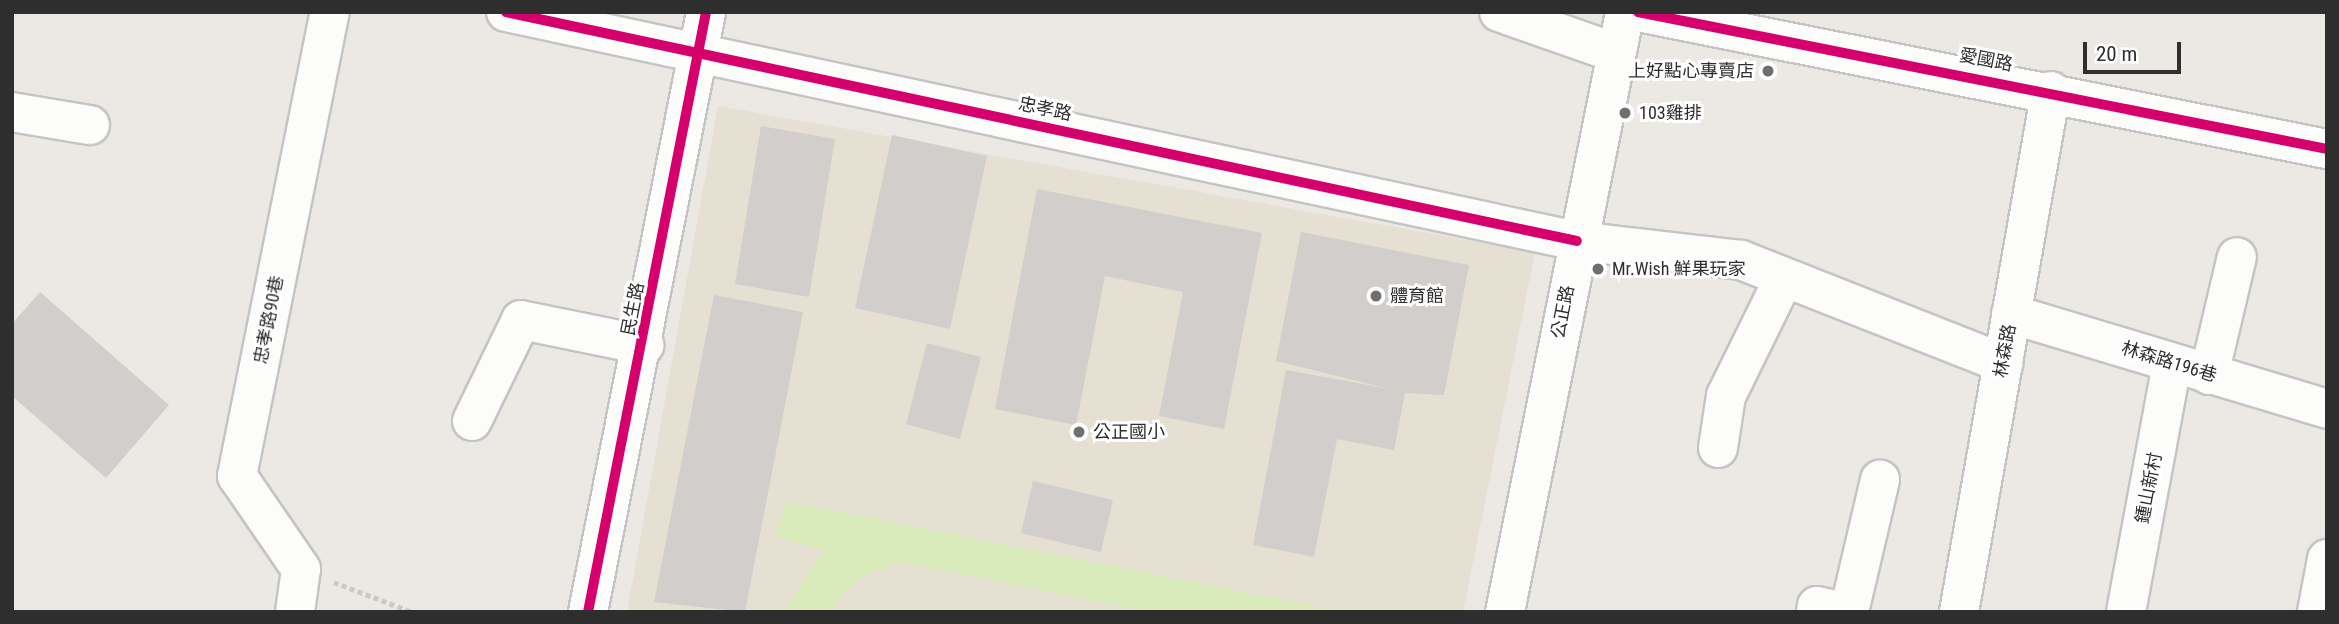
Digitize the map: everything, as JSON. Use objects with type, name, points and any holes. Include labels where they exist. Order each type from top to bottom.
[{"type":"street","name":"忠孝路90巷","points":[[300,569],[237,476],[330,12]]},
{"type":"street","name":"忠孝路","points":[[506,12],[1577,241],[1741,260],[2003,363]]},
{"type":"street","name":"民生路","points":[[589,612],[706,12]]},
{"type":"street","points":[[1499,12],[1616,53]]},
{"type":"street","name":"公正路","points":[[1506,612],[1577,241],[1625,12]]},
{"type":"street","name":"愛國路","points":[[1638,12],[2051,91],[2327,149]]},
{"type":"street","name":"林森路","points":[[1959,612],[2051,91]]},
{"type":"street","points":[[12,113],[90,125]]},
{"type":"street","points":[[2209,375],[2237,257]]},
{"type":"street","points":[[1718,448],[1726,396],[1784,278]]},
{"type":"street","name":"林森路196巷","points":[[2011,314],[2327,409]]},
{"type":"street","points":[[472,421],[521,320],[643,345]]},
{"type":"street","name":"鍾山新村","points":[[2126,612],[2172,364]]},
{"type":"street","points":[[1816,612],[1817,606],[1847,612],[1880,480]]},
{"type":"street","points":[[2316,612],[2327,559]]},
{"type":"street","points":[[295,612],[300,569]]},
{"type":"path","points":[[300,569],[412,612]]},
{"type":"shaded area","name":"公正國小","points":[[718,106],[1535,252],[1463,612],[627,612]]},
{"type":"green space","points":[[785,501],[1329,609],[1148,612],[902,562],[863,576],[840,596],[834,612],[783,612],[823,550],[775,537]]},
{"type":"building","points":[[761,126],[835,139],[809,297],[735,284]]},
{"type":"building","points":[[892,135],[987,156],[950,329],[855,308]]},
{"type":"building","points":[[1037,189],[1262,233],[1224,429],[1159,416],[1183,292],[1105,276],[1076,425],[995,409]]},
{"type":"building","name":"體育館","points":[[1301,232],[1469,265],[1444,395],[1405,393],[1394,450],[1337,439],[1314,557],[1253,545],[1286,370],[1390,389],[1276,361]]},
{"type":"building","points":[[40,292],[169,405],[106,478],[12,396],[12,324]]},
{"type":"building","points":[[714,295],[803,312],[745,612],[654,602]]},
{"type":"building","points":[[927,343],[981,357],[960,439],[906,424]]},
{"type":"building","points":[[1033,481],[1113,500],[1101,552],[1021,533]]},
{"type":"cycle path","points":[[506,12],[1577,241]]},
{"type":"cycle path","points":[[588,612],[706,12]]},
{"type":"cycle path","points":[[1638,12],[2327,149]]},
{"type":"place","name":"上好點心專賣店","points":[[1768,71]]},
{"type":"place","name":"103雞排","points":[[1625,113]]},
{"type":"place","name":"Mr.Wish 鮮果玩家","points":[[1598,269]]},
{"type":"place","name":"體育館","points":[[1376,296]]},
{"type":"place","name":"公正國小","points":[[1079,432]]}]
